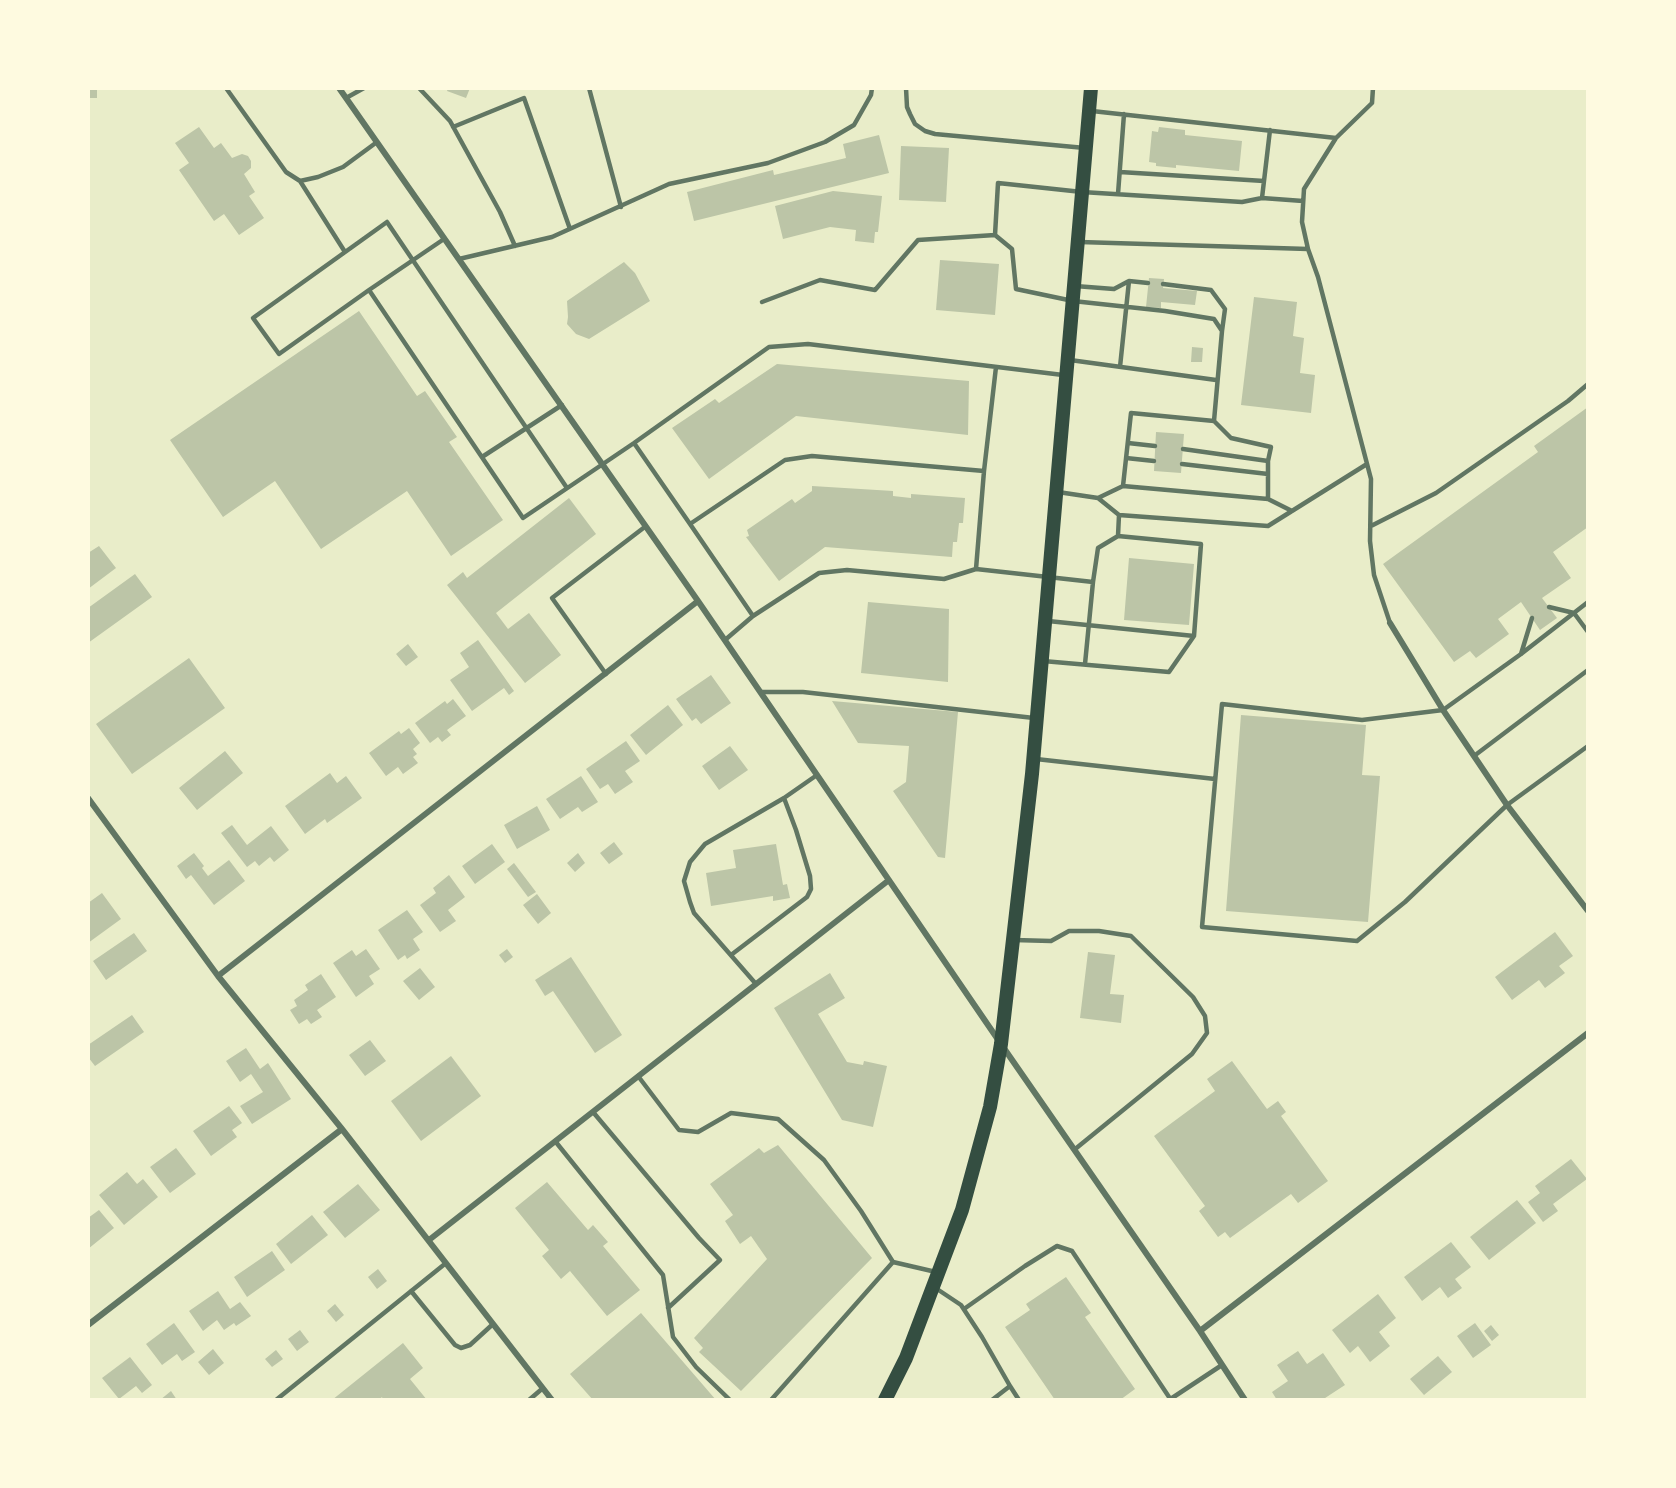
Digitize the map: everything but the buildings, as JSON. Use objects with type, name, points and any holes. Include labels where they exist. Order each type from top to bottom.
[{"type":"main road","points":[[885,1400],[906,1358],[962,1210],[990,1107],[1000,1044],[1037,718],[1091,88]]},
{"type":"street","points":[[339,88],[725,640],[1000,1044],[1200,1331],[1245,1400]]},
{"type":"street","points":[[218,976],[698,601]]},
{"type":"street","points":[[1390,623],[1443,710],[1507,805],[1587,911]]},
{"type":"street","points":[[88,798],[218,976],[342,1129],[552,1400]]},
{"type":"street","points":[[429,1240],[888,880]]},
{"type":"street","points":[[1200,1331],[1587,1033]]},
{"type":"street","points":[[88,1325],[342,1129]]},
{"type":"lane","points":[[226,88],[286,172],[300,181],[345,252]]},
{"type":"lane","points":[[346,98],[364,88]]},
{"type":"lane","points":[[419,88],[450,121],[500,212],[515,246]]},
{"type":"lane","points":[[589,88],[621,207]]},
{"type":"lane","points":[[459,259],[552,237],[669,184],[768,162],[825,142],[854,125],[871,95],[872,88]]},
{"type":"lane","points":[[906,88],[907,107],[915,124],[935,134],[1086,148]]},
{"type":"lane","points":[[1373,88],[1372,103],[1336,138],[1304,189],[1302,222],[1371,479],[1370,541],[1374,576],[1390,623]]},
{"type":"lane","points":[[453,127],[524,98],[570,229]]},
{"type":"lane","points":[[1089,110],[1336,138]]},
{"type":"lane","points":[[1118,194],[1124,114]]},
{"type":"lane","points":[[1262,198],[1270,130]]},
{"type":"lane","points":[[300,181],[343,167],[377,142]]},
{"type":"lane","points":[[1120,172],[1264,181]]},
{"type":"lane","points":[[995,235],[998,183],[1082,192],[1242,202],[1262,198],[1303,201]]},
{"type":"lane","points":[[444,239],[413,260],[369,290],[279,354],[253,318],[387,222],[413,260],[567,488]]},
{"type":"lane","points":[[762,302],[820,280],[875,290],[918,240],[995,235],[1012,249],[1016,289],[1073,301],[1165,310],[1214,319],[1222,331]]},
{"type":"lane","points":[[1078,242],[1308,249]]},
{"type":"lane","points":[[1120,367],[1130,281]]},
{"type":"lane","points":[[1074,286],[1114,289],[1130,281],[1148,283]]},
{"type":"lane","points":[[1163,284],[1211,290],[1225,309],[1216,380],[1214,421]]},
{"type":"lane","points":[[369,290],[524,518],[769,347],[808,344],[1066,375]]},
{"type":"lane","points":[[1068,360],[1216,380]]},
{"type":"lane","points":[[976,569],[996,367]]},
{"type":"lane","points":[[1371,526],[1436,493],[1568,401],[1587,384]]},
{"type":"lane","points":[[482,457],[562,405]]},
{"type":"lane","points":[[1123,486],[1131,413],[1214,421],[1231,438],[1271,447],[1268,461],[1268,499]]},
{"type":"lane","points":[[634,443],[753,616]]},
{"type":"lane","points":[[1128,443],[1155,446]]},
{"type":"lane","points":[[1183,449],[1268,461]]},
{"type":"lane","points":[[690,524],[785,460],[812,456],[984,471]]},
{"type":"lane","points":[[1126,458],[1154,461]]},
{"type":"lane","points":[[1182,464],[1268,474]]},
{"type":"lane","points":[[1056,492],[1098,498],[1119,515],[1268,526],[1367,464]]},
{"type":"lane","points":[[1098,498],[1123,486],[1268,499],[1292,511]]},
{"type":"lane","points":[[1118,536],[1119,515]]},
{"type":"lane","points":[[606,674],[552,598],[646,526]]},
{"type":"lane","points":[[1042,661],[1169,672],[1194,636],[1201,544],[1118,536],[1098,549],[1085,664]]},
{"type":"lane","points":[[725,640],[753,616],[819,573],[847,570],[944,579],[976,569],[1093,582]]},
{"type":"lane","points":[[1587,602],[1521,654],[1443,710],[1362,720],[1222,704],[1202,927],[1357,941],[1405,902],[1507,805],[1587,746]]},
{"type":"lane","points":[[1549,607],[1574,613],[1587,632]]},
{"type":"lane","points":[[1521,654],[1532,618]]},
{"type":"lane","points":[[1045,621],[1194,636]]},
{"type":"lane","points":[[1474,756],[1587,670]]},
{"type":"lane","points":[[760,692],[803,692],[1037,718]]},
{"type":"lane","points":[[1033,759],[1215,779]]},
{"type":"lane","points":[[756,984],[694,913],[684,881],[690,862],[705,844],[784,798],[817,775]]},
{"type":"lane","points":[[731,955],[807,897],[811,889],[810,876],[784,798]]},
{"type":"lane","points":[[1013,940],[1051,941],[1069,931],[1099,931],[1131,936],[1193,998],[1205,1016],[1206,1033],[1192,1054],[1074,1150]]},
{"type":"lane","points":[[638,1076],[679,1130],[698,1132],[731,1113],[778,1119],[824,1160],[861,1211],[893,1262],[938,1272]]},
{"type":"lane","points":[[593,1112],[720,1260],[669,1308]]},
{"type":"lane","points":[[555,1141],[663,1275],[673,1337],[696,1367],[730,1400]]},
{"type":"lane","points":[[964,1310],[1057,1245],[1072,1251],[1170,1399],[1222,1365]]},
{"type":"lane","points":[[771,1400],[893,1262]]},
{"type":"lane","points":[[276,1400],[446,1263]]},
{"type":"lane","points":[[933,1287],[961,1305],[1018,1400]]},
{"type":"lane","points":[[411,1291],[455,1345],[461,1348],[470,1346],[493,1324]]},
{"type":"lane","points":[[992,1400],[1010,1386]]},
{"type":"lane","points":[[529,1400],[543,1388]]}]
